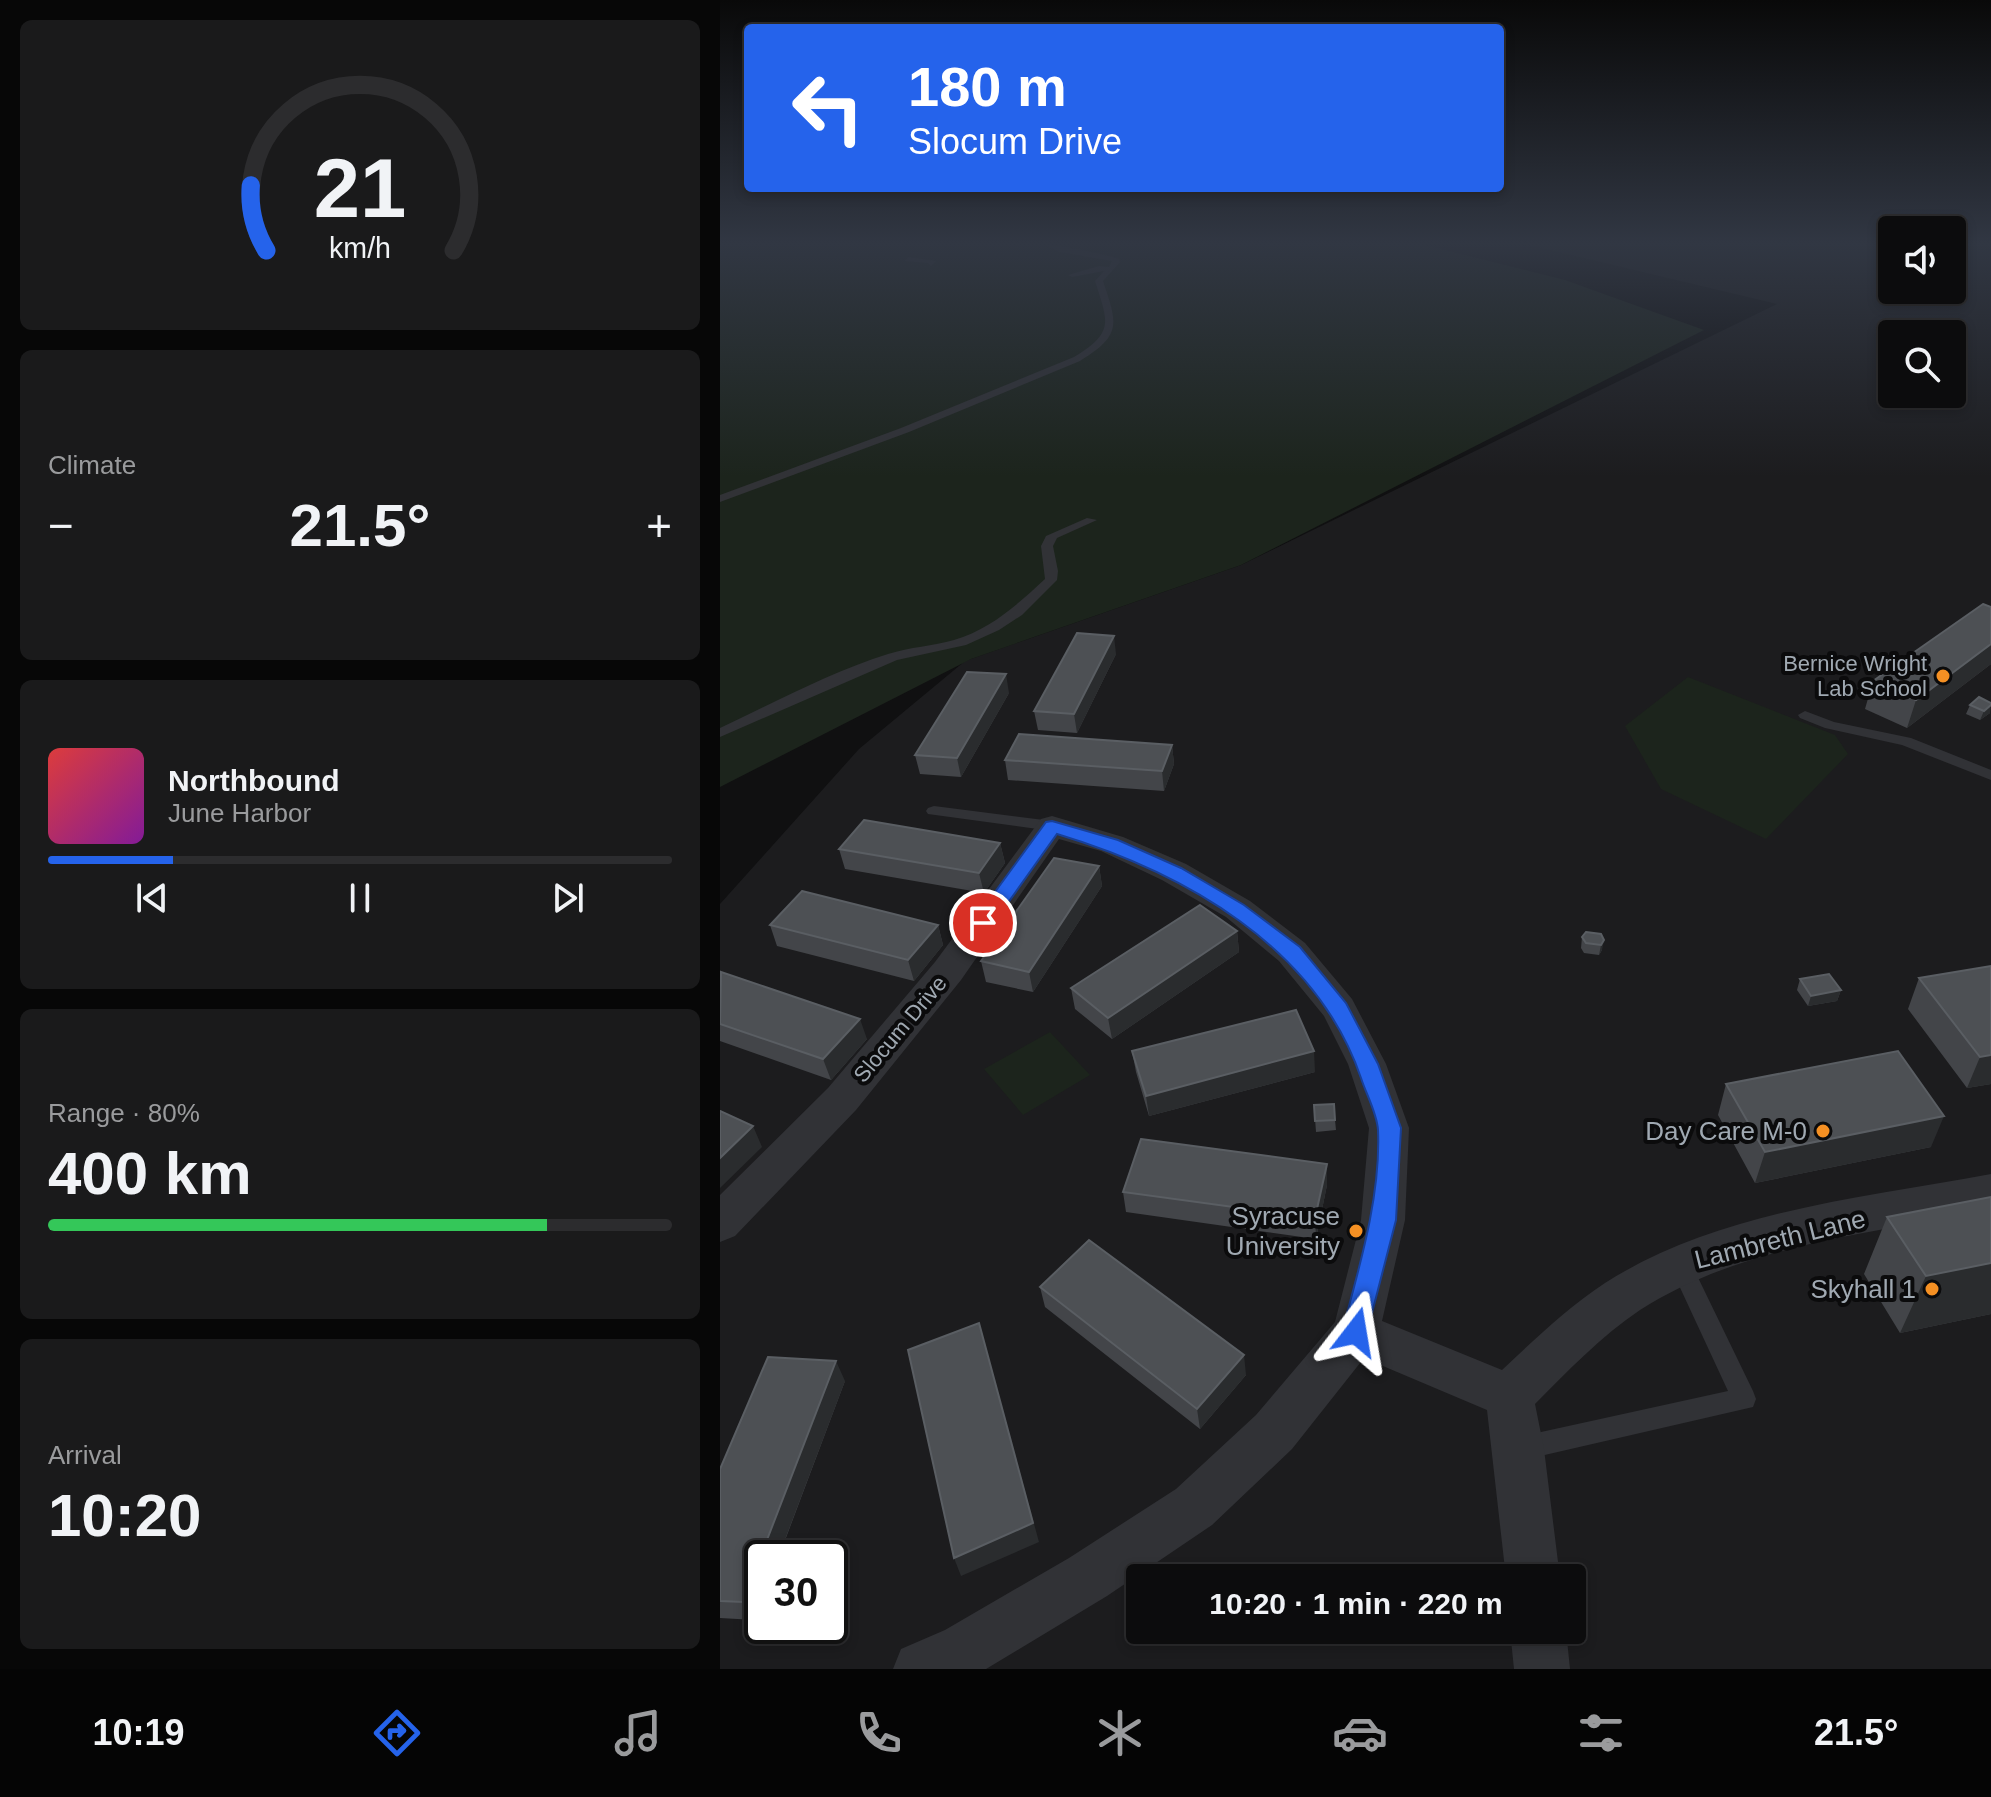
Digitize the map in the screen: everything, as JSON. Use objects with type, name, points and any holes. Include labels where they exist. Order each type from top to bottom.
[{"type":"street","name":"Slocum Drive","points":[[720,1223],[768,1177],[852,1087],[948,971],[1052,826]]},
{"type":"street","points":[[921,1669],[965,1650],[1088,1577],[1194,1507],[1274,1432],[1356,1332],[1383,1220],[1389,1128],[1367,1064],[1339,1009],[1292,952],[1238,909],[1174,872],[1112,844],[1052,826]]},
{"type":"street","name":"Lambreth Lane","points":[[1509,1396],[1580,1327],[1625,1295],[1680,1265],[1794,1231],[1991,1192]]},
{"type":"street","points":[[1356,1332],[1509,1396],[1519,1449],[1531,1564]]},
{"type":"street","points":[[1539,1644],[1542,1669]]},
{"type":"lane","points":[[720,499],[905,430],[1084,356],[1109,331],[1111,322]]},
{"type":"lane","points":[[720,733],[881,662],[961,642],[994,627],[1017,612],[1051,580],[1047,546],[1052,536],[1091,520]]},
{"type":"lane","points":[[1805,715],[1830,725],[1906,741],[1991,775]]},
{"type":"lane","points":[[934,811],[1052,826]]},
{"type":"lane","points":[[1519,1449],[1744,1399],[1680,1265]]},
{"type":"shaded area","points":[[720,322],[1681,322],[1704,330],[1241,565],[971,659],[720,787]]},
{"type":"shaded area","name":"Syracuse University","points":[[1740,322],[1878,322],[1878,408],[1966,408],[1966,322],[1991,322],[1991,1669],[720,1669],[720,904],[859,749],[965,661],[1241,565]]},
{"type":"shaded area","points":[[1688,677],[1835,735],[1848,754],[1766,839],[1661,789],[1625,726]]},
{"type":"shaded area","points":[[1050,1032],[1090,1075],[1023,1115],[984,1069]]},
{"type":"building","points":[[1983,604],[1991,607],[1991,644],[1916,700],[1873,681]]},
{"type":"building","points":[[1077,633],[1114,636],[1074,714],[1034,711]]},
{"type":"building","points":[[967,672],[1006,674],[957,758],[915,755]]},
{"type":"building","points":[[1979,697],[1991,703],[1984,711],[1970,705]]},
{"type":"building","points":[[1019,734],[1172,745],[1162,771],[1005,760]]},
{"type":"building","points":[[864,820],[1000,843],[979,873],[839,849]]},
{"type":"building","points":[[1054,858],[1099,866],[1029,972],[981,961]]},
{"type":"building","points":[[802,891],[938,925],[908,960],[770,925]]},
{"type":"building","points":[[1200,905],[1237,931],[1108,1018],[1071,988]]},
{"type":"building","points":[[1586,932],[1601,934],[1604,940],[1601,945],[1586,943],[1582,937]]},
{"type":"building","points":[[1991,966],[1991,1055],[1980,1057],[1919,978]]},
{"type":"building","points":[[721,972],[860,1019],[823,1059],[720,1024]]},
{"type":"building","points":[[1829,974],[1841,990],[1811,996],[1800,979]]},
{"type":"building","points":[[1296,1010],[1314,1051],[1146,1096],[1132,1051]]},
{"type":"building","points":[[1898,1051],[1944,1116],[1765,1152],[1726,1084]]},
{"type":"building","points":[[1334,1104],[1335,1120],[1315,1121],[1314,1105]]},
{"type":"building","points":[[720,1111],[753,1126],[720,1158]]},
{"type":"building","points":[[1141,1139],[1327,1164],[1315,1218],[1123,1192]]},
{"type":"building","points":[[1991,1197],[1991,1263],[1926,1276],[1887,1217]]},
{"type":"building","points":[[1089,1240],[1244,1355],[1197,1409],[1040,1287]]},
{"type":"building","points":[[979,1323],[1033,1523],[954,1558],[908,1350]]},
{"type":"building","points":[[768,1357],[836,1361],[767,1540],[744,1540],[743,1602],[720,1601],[720,1469]]},
{"type":"place","name":"Bernice Wright Lab School","points":[[1943,676]]},
{"type":"place","name":"Day Care M-0","points":[[1823,1131]]},
{"type":"place","name":"Syracuse University","points":[[1356,1231]]},
{"type":"place","name":"Skyhall 1","points":[[1932,1289]]},
{"type":"route","points":[[983,923],[1052,826],[1112,844],[1174,872],[1238,909],[1292,952],[1339,1009],[1367,1064],[1389,1128],[1383,1220],[1356,1332]]}]
